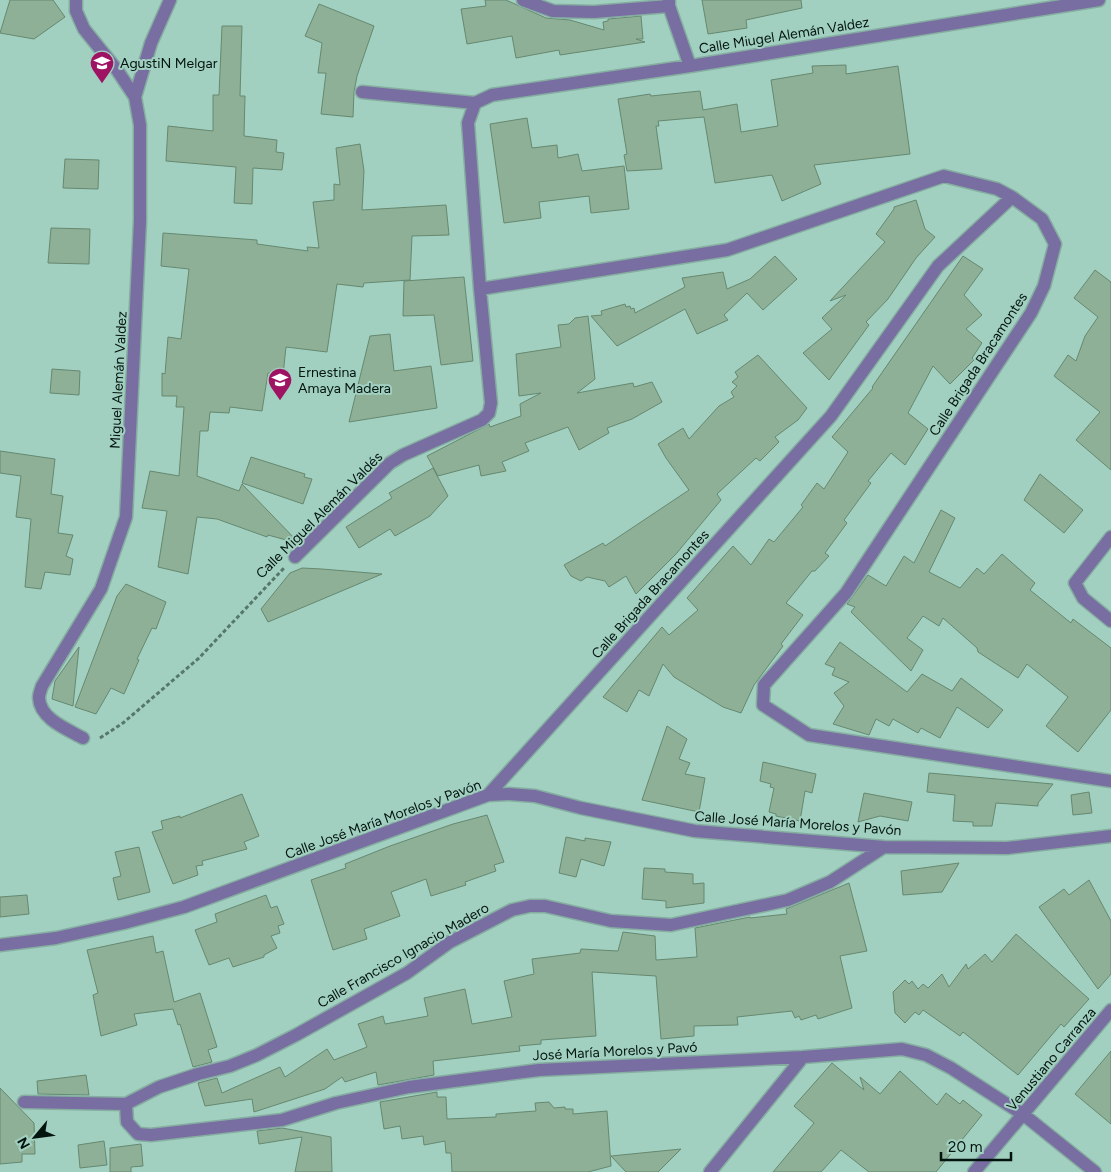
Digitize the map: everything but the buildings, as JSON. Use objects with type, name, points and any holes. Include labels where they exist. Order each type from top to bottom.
[{"type":"street","name":"Miguel Alemán Valdez","points":[[76,0],[76,10],[84,29],[117,70],[135,97],[140,125],[140,221],[126,517],[101,590],[42,686],[39,697],[43,710],[53,721],[83,738]]},
{"type":"street","points":[[135,97],[151,43],[170,0]]},
{"type":"street","points":[[523,0],[553,11],[594,12],[669,3],[690,66]]},
{"type":"street","name":"Calle Miugel Alemán Valdez","points":[[475,103],[492,95],[690,66],[1099,0]]},
{"type":"street","points":[[362,92],[475,103]]},
{"type":"street","name":"Calle Miguel Alemán Valdés","points":[[295,557],[390,463],[403,455],[482,420],[489,413],[491,403],[480,289],[468,123],[475,103]]},
{"type":"street","points":[[480,289],[727,250],[944,176],[997,189],[1012,197]]},
{"type":"street","name":"Calle Brigada Bracamontes","points":[[488,795],[831,416],[938,266],[1012,197],[1042,219],[1055,244],[1044,286],[1031,313],[846,593],[764,684],[762,705],[809,735],[1111,781]]},
{"type":"street","points":[[1111,537],[1075,583],[1083,598],[1111,621]]},
{"type":"street","name":"Calle José María Morelos y Pavón","points":[[0,945],[56,938],[124,924],[184,907],[488,795],[535,796],[581,808],[694,831],[884,847],[1007,848],[1111,836]]},
{"type":"street","name":"Calle Francisco Ignacio Madero","points":[[24,1102],[126,1104],[159,1087],[230,1066],[265,1051],[407,973],[450,942],[512,910],[530,906],[546,906],[611,921],[670,925],[788,900],[830,882],[884,847]]},
{"type":"street","name":"Venustiano Carranza","points":[[974,1172],[1111,1010]]},
{"type":"street","name":"José María Morelos y Pavó","points":[[126,1104],[127,1122],[138,1134],[152,1135],[282,1120],[336,1103],[408,1087],[539,1070],[803,1057],[902,1049],[926,1055],[951,1068],[1024,1115],[1095,1172]]},
{"type":"street","points":[[710,1172],[803,1057]]},
{"type":"path","name":"Calle Miguel Alemán Valdés","points":[[83,738],[92,740],[102,738],[123,723],[199,658],[295,557]]},
{"type":"place","name":"AgustiN Melgar","points":[[102,84]]},
{"type":"place","name":"Ernestina Amaya Madera","points":[[280,401]]}]
